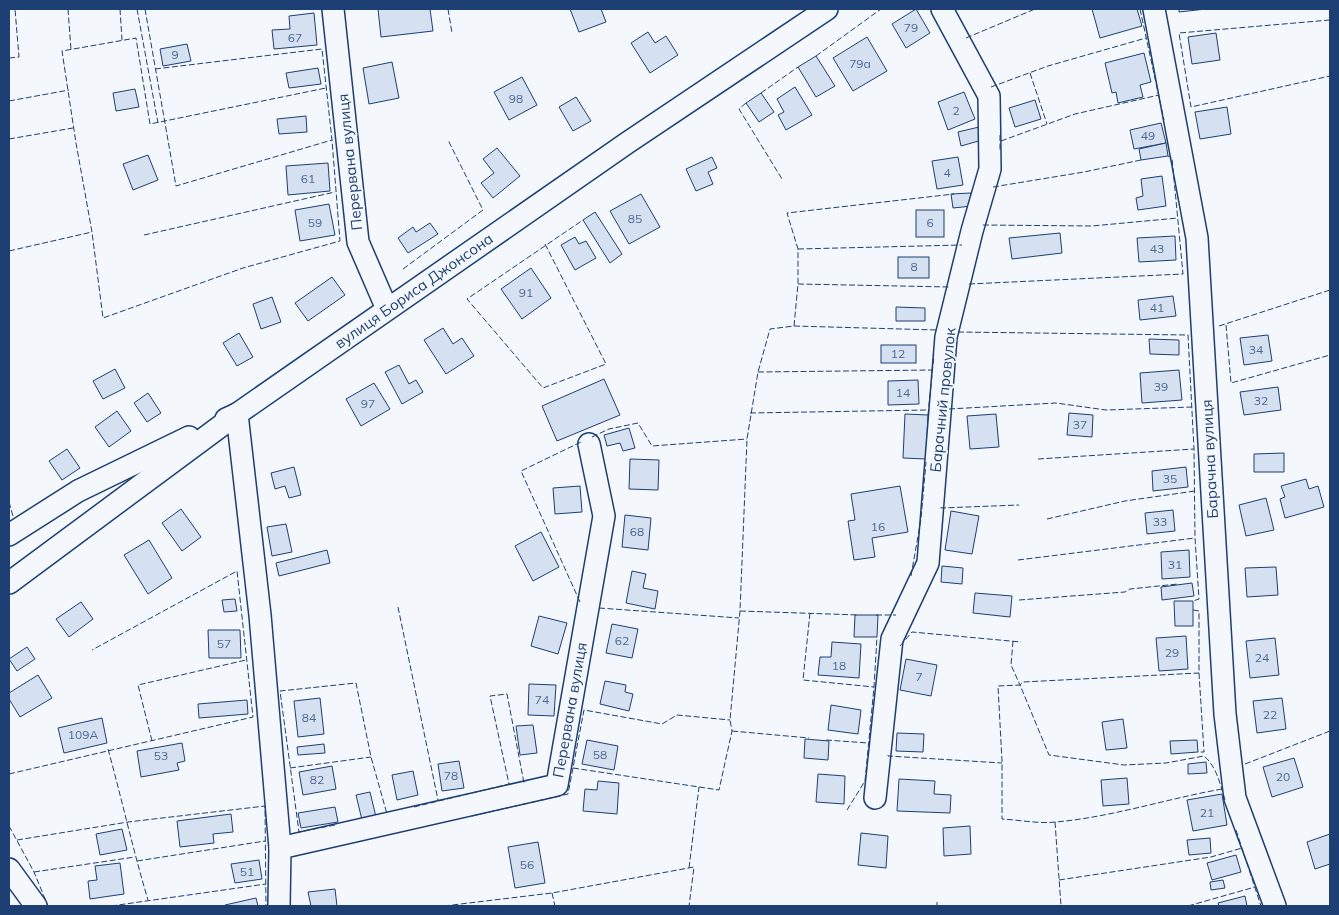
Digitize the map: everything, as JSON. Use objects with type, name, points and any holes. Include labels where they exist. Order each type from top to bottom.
[{"type":"street","name":"Перервана вулиця","points":[[333,9],[358,242],[387,309]]},
{"type":"street","name":"вулиця Бориса Джонсона","points":[[9,583],[237,414],[627,144],[827,9]]},
{"type":"street","name":"Барачний провулок","points":[[875,798],[892,639],[928,563],[946,337],[972,231],[990,169],[988,96],[942,9]]},
{"type":"street","name":"Барачна вулиця","points":[[1154,9],[1198,238],[1224,714],[1235,798],[1275,906]]},
{"type":"street","points":[[9,535],[78,491],[237,414],[260,615],[280,848],[279,906]]},
{"type":"street","name":"Перервана вулиця","points":[[280,848],[557,785],[604,516],[589,444]]},
{"type":"street","points":[[9,869],[36,906]]},
{"type":"building","points":[[378,9],[430,9],[433,31],[381,37]]},
{"type":"building","points":[[570,9],[601,9],[606,22],[579,32]]},
{"type":"building","points":[[916,9],[930,33],[906,48],[892,24]]},
{"type":"building","points":[[1092,9],[1137,9],[1142,26],[1100,38]]},
{"type":"building","points":[[1179,9],[1206,9],[1179,12]]},
{"type":"building","points":[[314,13],[317,45],[274,49],[272,30],[290,29],[289,16]]},
{"type":"building","points":[[648,32],[655,43],[666,36],[678,55],[650,73],[631,43]]},
{"type":"building","points":[[1216,33],[1220,60],[1192,64],[1188,37]]},
{"type":"building","points":[[867,37],[887,71],[853,91],[833,58]]},
{"type":"building","points":[[187,44],[191,61],[163,66],[160,49]]},
{"type":"building","points":[[1144,53],[1151,82],[1140,85],[1143,97],[1118,103],[1116,92],[1112,93],[1105,63]]},
{"type":"building","points":[[816,56],[835,86],[816,97],[798,67]]},
{"type":"building","points":[[392,62],[399,98],[369,104],[363,68]]},
{"type":"building","points":[[318,68],[321,84],[289,88],[286,73]]},
{"type":"building","points":[[522,77],[537,105],[509,120],[494,92]]},
{"type":"building","points":[[795,87],[812,115],[786,130],[778,115],[784,112],[777,99]]},
{"type":"building","points":[[135,89],[139,107],[116,111],[113,93]]},
{"type":"building","points":[[964,92],[975,119],[948,130],[938,102]]},
{"type":"building","points":[[761,93],[774,112],[759,122],[746,103]]},
{"type":"building","points":[[576,97],[591,121],[573,131],[559,107]]},
{"type":"building","points":[[1035,100],[1041,119],[1015,127],[1009,108]]},
{"type":"building","points":[[1227,107],[1231,134],[1200,139],[1195,112]]},
{"type":"building","points":[[306,116],[307,132],[279,134],[277,119]]},
{"type":"building","points":[[1161,123],[1166,143],[1134,149],[1130,130]]},
{"type":"building","points":[[979,127],[982,140],[961,146],[958,132]]},
{"type":"building","points":[[1166,143],[1168,156],[1141,160],[1139,149]]},
{"type":"building","points":[[497,148],[520,176],[493,198],[481,183],[494,173],[483,159]]},
{"type":"building","points":[[148,155],[158,180],[133,190],[123,164]]},
{"type":"building","points":[[712,157],[717,168],[708,172],[713,184],[696,191],[686,169]]},
{"type":"building","points":[[958,157],[963,185],[937,189],[932,161]]},
{"type":"building","points":[[328,163],[330,191],[288,195],[286,166]]},
{"type":"building","points":[[1162,176],[1166,206],[1138,210],[1136,198],[1143,196],[1141,179]]},
{"type":"building","points":[[971,193],[972,206],[953,208],[951,194]]},
{"type":"building","points":[[641,194],[660,227],[629,244],[610,211]]},
{"type":"building","points":[[329,204],[335,235],[300,241],[295,210]]},
{"type":"building","points":[[916,210],[944,210],[944,237],[916,237]]},
{"type":"building","points":[[595,212],[622,254],[610,263],[583,220]]},
{"type":"building","points":[[430,223],[438,234],[408,253],[398,238],[413,227],[416,232]]},
{"type":"building","points":[[1060,233],[1062,253],[1012,259],[1009,238]]},
{"type":"building","points":[[1175,236],[1176,260],[1139,262],[1137,238]]},
{"type":"building","points":[[575,237],[579,244],[586,241],[596,258],[575,270],[561,245]]},
{"type":"building","points":[[898,257],[929,257],[929,278],[898,278]]},
{"type":"building","points":[[531,268],[551,298],[522,319],[501,289]]},
{"type":"building","points":[[332,277],[345,295],[308,321],[295,303]]},
{"type":"building","points":[[1173,296],[1176,316],[1140,320],[1138,300]]},
{"type":"building","points":[[272,297],[281,322],[261,329],[253,304]]},
{"type":"building","points":[[896,307],[925,308],[925,321],[896,321]]},
{"type":"building","points":[[443,328],[453,344],[462,338],[474,356],[446,374],[424,340]]},
{"type":"building","points":[[239,333],[253,357],[237,366],[223,343]]},
{"type":"building","points":[[1268,335],[1272,361],[1244,365],[1240,338]]},
{"type":"building","points":[[1149,339],[1179,340],[1179,355],[1150,354]]},
{"type":"building","points":[[881,345],[916,345],[916,363],[881,363]]},
{"type":"building","points":[[399,365],[409,384],[416,380],[423,392],[402,404],[385,372]]},
{"type":"building","points":[[115,369],[125,388],[103,399],[93,381]]},
{"type":"building","points":[[1179,370],[1182,400],[1142,403],[1140,373]]},
{"type":"building","points":[[604,379],[620,415],[557,441],[542,406]]},
{"type":"building","points":[[918,380],[919,404],[888,405],[888,381]]},
{"type":"building","points":[[374,383],[390,409],[361,426],[346,399]]},
{"type":"building","points":[[1278,387],[1281,410],[1244,415],[1240,392]]},
{"type":"building","points":[[148,393],[161,413],[147,422],[134,403]]},
{"type":"building","points":[[117,411],[131,431],[109,447],[95,427]]},
{"type":"building","points":[[1069,413],[1093,415],[1092,437],[1067,435]]},
{"type":"building","points":[[905,414],[928,415],[926,459],[903,458]]},
{"type":"building","points":[[996,414],[999,447],[970,449],[967,416]]},
{"type":"building","points":[[629,428],[635,448],[623,451],[620,443],[607,446],[604,435]]},
{"type":"building","points":[[67,449],[80,468],[62,480],[49,461]]},
{"type":"building","points":[[1284,453],[1284,472],[1254,472],[1254,454]]},
{"type":"building","points":[[630,459],[659,460],[658,490],[629,489]]},
{"type":"building","points":[[294,467],[301,495],[289,498],[285,486],[275,489],[271,473]]},
{"type":"building","points":[[1186,467],[1188,487],[1153,491],[1152,471]]},
{"type":"building","points":[[1306,479],[1309,489],[1318,486],[1324,507],[1285,518],[1280,499],[1285,497],[1281,486]]},
{"type":"building","points":[[580,486],[582,512],[555,514],[553,488]]},
{"type":"building","points":[[900,486],[908,532],[872,538],[875,557],[854,560],[848,521],[855,520],[851,494]]},
{"type":"building","points":[[1266,498],[1274,530],[1246,536],[1239,505]]},
{"type":"building","points":[[181,509],[201,537],[182,551],[162,523]]},
{"type":"building","points":[[1173,510],[1175,531],[1147,534],[1145,513]]},
{"type":"building","points":[[951,511],[979,516],[972,554],[945,550]]},
{"type":"building","points":[[625,515],[651,518],[648,550],[622,547]]},
{"type":"building","points":[[286,524],[292,552],[272,556],[267,527]]},
{"type":"building","points":[[541,532],[559,567],[533,581],[515,546]]},
{"type":"building","points":[[149,540],[172,578],[148,594],[124,555]]},
{"type":"building","points":[[327,550],[330,563],[279,576],[276,563]]},
{"type":"building","points":[[1189,550],[1190,577],[1162,579],[1161,552]]},
{"type":"building","points":[[942,566],[963,568],[962,584],[941,582]]},
{"type":"building","points":[[1276,567],[1278,595],[1247,597],[1245,568]]},
{"type":"building","points":[[632,571],[646,574],[643,588],[658,591],[655,609],[626,603]]},
{"type":"building","points":[[1192,583],[1194,596],[1162,600],[1161,587]]},
{"type":"building","points":[[975,593],[1012,596],[1010,617],[973,613]]},
{"type":"building","points":[[235,599],[237,611],[224,612],[222,600]]},
{"type":"building","points":[[1174,601],[1193,601],[1193,626],[1175,626]]},
{"type":"building","points":[[81,602],[93,619],[69,637],[56,619]]},
{"type":"building","points":[[855,615],[878,615],[877,637],[854,637]]},
{"type":"building","points":[[539,616],[567,623],[558,654],[531,646]]},
{"type":"building","points":[[612,624],[638,629],[632,658],[606,653]]},
{"type":"building","points":[[208,630],[240,630],[241,658],[209,658]]},
{"type":"building","points":[[1186,636],[1188,669],[1159,671],[1156,638]]},
{"type":"building","points":[[1275,638],[1279,675],[1250,678],[1246,641]]},
{"type":"building","points":[[832,642],[861,644],[859,678],[818,675],[820,657],[831,657]]},
{"type":"building","points":[[27,647],[35,659],[17,671],[9,659]]},
{"type":"building","points":[[906,659],[937,665],[931,696],[900,690]]},
{"type":"building","points":[[38,675],[52,698],[20,717],[9,699],[9,693]]},
{"type":"building","points":[[605,681],[626,685],[625,692],[633,694],[629,711],[600,704]]},
{"type":"building","points":[[529,684],[556,685],[554,716],[528,715]]},
{"type":"building","points":[[320,698],[324,734],[298,737],[294,701]]},
{"type":"building","points":[[1282,698],[1286,729],[1257,733],[1253,701]]},
{"type":"building","points":[[247,700],[248,714],[199,718],[198,704]]},
{"type":"building","points":[[831,705],[861,710],[858,734],[828,730]]},
{"type":"building","points":[[102,718],[107,743],[64,753],[58,728]]},
{"type":"building","points":[[1123,719],[1127,748],[1106,750],[1102,722]]},
{"type":"building","points":[[533,725],[537,753],[520,755],[516,726]]},
{"type":"building","points":[[897,733],[924,734],[923,752],[896,751]]},
{"type":"building","points":[[805,739],[829,741],[828,760],[804,758]]},
{"type":"building","points":[[587,740],[618,746],[614,770],[582,764]]},
{"type":"building","points":[[1197,740],[1198,752],[1171,754],[1170,741]]},
{"type":"building","points":[[182,743],[185,761],[177,763],[179,770],[141,777],[137,751]]},
{"type":"building","points":[[324,744],[325,753],[298,755],[297,747]]},
{"type":"building","points":[[1294,758],[1303,787],[1272,797],[1263,767]]},
{"type":"building","points":[[459,761],[464,788],[442,791],[438,764]]},
{"type":"building","points":[[1206,762],[1207,773],[1188,774],[1188,764]]},
{"type":"building","points":[[332,766],[336,789],[303,795],[299,772]]},
{"type":"building","points":[[413,771],[418,795],[397,800],[392,775]]},
{"type":"building","points":[[818,774],[845,776],[844,804],[816,802]]},
{"type":"building","points":[[1127,778],[1129,804],[1103,806],[1101,780]]},
{"type":"building","points":[[899,779],[935,781],[934,794],[951,795],[950,813],[897,811]]},
{"type":"building","points":[[598,781],[619,783],[617,814],[583,811],[585,789],[597,790]]},
{"type":"building","points":[[370,792],[376,817],[362,820],[356,795]]},
{"type":"building","points":[[1222,794],[1227,825],[1193,831],[1187,800]]},
{"type":"building","points":[[335,807],[338,822],[301,828],[298,813]]},
{"type":"building","points":[[231,814],[233,832],[213,834],[214,843],[180,847],[177,821]]},
{"type":"building","points":[[970,826],[971,854],[944,856],[943,828]]},
{"type":"building","points":[[122,829],[127,850],[100,855],[96,834]]},
{"type":"building","points":[[861,833],[888,836],[886,868],[858,865]]},
{"type":"building","points":[[1330,834],[1330,864],[1315,869],[1307,842]]},
{"type":"building","points":[[1210,838],[1211,853],[1189,855],[1187,840]]},
{"type":"building","points":[[538,842],[545,883],[515,888],[508,847]]},
{"type":"building","points":[[1236,855],[1241,872],[1212,880],[1207,863]]},
{"type":"building","points":[[259,860],[262,879],[235,883],[231,864]]},
{"type":"building","points":[[120,863],[124,894],[90,899],[88,881],[97,880],[95,866]]},
{"type":"building","points":[[1223,880],[1225,888],[1211,890],[1210,882]]},
{"type":"building","points":[[335,889],[337,906],[311,906],[308,892]]},
{"type":"building","points":[[1245,896],[1247,906],[1219,906],[1218,903]]},
{"type":"building","points":[[256,898],[258,906],[225,906],[225,905]]},
{"type":"fence","points":[[9,58],[19,57],[15,9]]},
{"type":"fence","points":[[68,9],[71,50]]},
{"type":"fence","points":[[120,9],[122,40]]},
{"type":"fence","points":[[137,9],[158,123]]},
{"type":"fence","points":[[145,9],[176,186],[332,140]]},
{"type":"fence","points":[[448,9],[452,33]]},
{"type":"fence","points":[[816,56],[881,9]]},
{"type":"fence","points":[[966,38],[1035,9]]},
{"type":"fence","points":[[1140,9],[1164,120]]},
{"type":"fence","points":[[1330,20],[1179,33],[1191,107],[1330,76]]},
{"type":"fence","points":[[155,69],[322,49],[332,140],[340,241],[243,268],[103,318],[92,232],[62,51],[136,38],[150,124],[326,88]]},
{"type":"fence","points":[[991,87],[1048,66],[1146,38]]},
{"type":"fence","points":[[761,93],[798,67]]},
{"type":"fence","points":[[1030,73],[1047,124]]},
{"type":"fence","points":[[9,101],[69,90]]},
{"type":"fence","points":[[1001,141],[1075,114],[1159,95]]},
{"type":"fence","points":[[746,103],[739,109],[782,179]]},
{"type":"fence","points":[[9,139],[73,128]]},
{"type":"fence","points":[[1000,135],[1000,150]]},
{"type":"fence","points":[[403,269],[483,210],[448,140]]},
{"type":"fence","points":[[969,284],[1183,274],[1172,158],[1168,156]]},
{"type":"fence","points":[[993,187],[1084,172],[1141,160]]},
{"type":"fence","points":[[144,235],[335,192]]},
{"type":"fence","points":[[794,326],[798,284],[798,249],[787,213],[954,194]]},
{"type":"fence","points":[[983,225],[1092,226],[1178,218]]},
{"type":"fence","points":[[545,244],[606,364],[543,388],[467,299],[583,220]]},
{"type":"fence","points":[[9,251],[92,232]]},
{"type":"fence","points":[[798,249],[962,245]]},
{"type":"fence","points":[[798,284],[950,287]]},
{"type":"fence","points":[[1219,326],[1330,290]]},
{"type":"fence","points":[[1226,325],[1231,383],[1330,355]]},
{"type":"fence","points":[[573,768],[719,790],[732,731],[730,720],[740,611],[747,439],[758,372],[770,329],[794,326],[937,330]]},
{"type":"fence","points":[[958,332],[1188,335],[1199,599],[1193,601]]},
{"type":"fence","points":[[928,415],[934,355]]},
{"type":"fence","points":[[758,372],[933,370]]},
{"type":"fence","points":[[949,409],[1056,403],[1106,410],[1192,407]]},
{"type":"fence","points":[[750,413],[928,410]]},
{"type":"fence","points":[[592,437],[609,429],[638,423],[652,446],[747,439]]},
{"type":"fence","points":[[580,602],[521,471],[583,441]]},
{"type":"fence","points":[[1038,459],[1194,449]]},
{"type":"fence","points":[[911,576],[921,519],[926,462]]},
{"type":"fence","points":[[1047,519],[1125,501],[1195,491]]},
{"type":"fence","points":[[9,502],[13,516]]},
{"type":"fence","points":[[941,507],[1019,505]]},
{"type":"fence","points":[[1018,560],[1195,538]]},
{"type":"fence","points":[[9,774],[253,717],[237,571],[92,650]]},
{"type":"fence","points":[[1019,600],[1125,592],[1130,589],[1178,584]]},
{"type":"fence","points":[[398,607],[438,800]]},
{"type":"fence","points":[[599,608],[739,618]]},
{"type":"fence","points":[[1193,610],[1199,611],[1199,673],[1204,752],[1198,752]]},
{"type":"fence","points":[[740,611],[859,615]]},
{"type":"fence","points":[[810,613],[803,680],[874,687]]},
{"type":"fence","points":[[876,615],[896,615]]},
{"type":"fence","points":[[900,646],[912,632],[1021,642]]},
{"type":"fence","points":[[847,810],[865,781],[877,637]]},
{"type":"fence","points":[[1013,641],[1011,665],[1020,685],[1023,682],[1199,673]]},
{"type":"fence","points":[[152,741],[138,685],[246,660]]},
{"type":"fence","points":[[335,825],[299,832],[280,691],[356,683],[371,757],[387,814]]},
{"type":"fence","points":[[1222,789],[1201,793],[1118,812],[1077,820],[1043,823],[1002,819],[1002,761],[998,686],[1020,685],[1049,755],[1124,765],[1166,763],[1204,756],[1215,771],[1220,782],[1221,788],[1223,794],[1225,800]]},
{"type":"fence","points":[[414,807],[509,784],[490,696],[507,694],[524,783],[526,782]]},
{"type":"fence","points":[[472,816],[568,794],[584,710],[662,724],[677,715],[730,720]]},
{"type":"fence","points":[[732,731],[809,738]]},
{"type":"fence","points":[[1245,764],[1330,731]]},
{"type":"fence","points":[[826,740],[868,743]]},
{"type":"fence","points":[[108,749],[148,900]]},
{"type":"fence","points":[[888,755],[1002,763]]},
{"type":"fence","points":[[290,768],[371,757]]},
{"type":"fence","points":[[689,868],[699,787]]},
{"type":"fence","points":[[17,840],[128,822],[265,806],[266,906]]},
{"type":"fence","points":[[1055,822],[1061,906]]},
{"type":"fence","points":[[9,826],[34,872],[48,906]]},
{"type":"fence","points":[[1236,830],[1261,906]]},
{"type":"fence","points":[[137,861],[265,841]]},
{"type":"fence","points":[[1059,880],[1211,857],[1242,848]]},
{"type":"fence","points":[[34,872],[135,857]]},
{"type":"fence","points":[[444,906],[552,893],[694,867],[689,906]]},
{"type":"fence","points":[[111,906],[266,884]]},
{"type":"fence","points":[[1188,906],[1255,887]]},
{"type":"fence","points":[[552,893],[555,906]]}]
